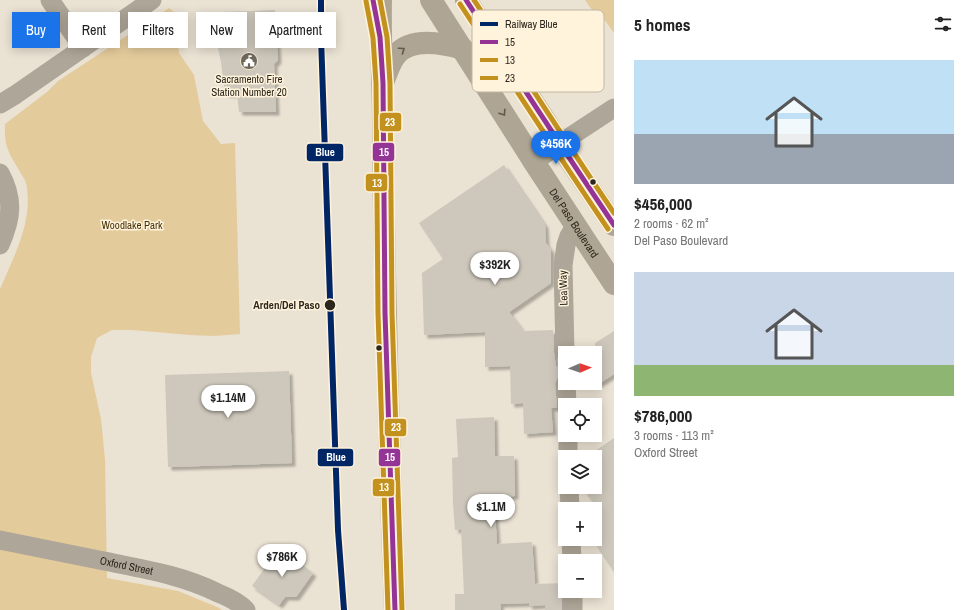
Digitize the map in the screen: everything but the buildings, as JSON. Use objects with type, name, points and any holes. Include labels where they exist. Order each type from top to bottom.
[{"type":"main road","points":[[373,0],[380,37]]},
{"type":"main road","points":[[381,0],[380,37],[383,83],[385,313],[395,610]]},
{"type":"main road","name":"Del Paso Boulevard","points":[[431,0],[472,63]]},
{"type":"main road","points":[[466,0],[473,10]]},
{"type":"main road","points":[[383,83],[395,56],[404,48],[421,43],[436,43],[448,44],[463,49]]},
{"type":"main road","name":"Del Paso Boulevard","points":[[490,92],[614,284]]},
{"type":"main road","points":[[526,92],[559,144],[614,225]]},
{"type":"street","points":[[50,0],[68,26]]},
{"type":"street","points":[[120,22],[152,0]]},
{"type":"street","points":[[0,104],[83,48]]},
{"type":"street","points":[[534,162],[614,108]]},
{"type":"street","points":[[0,173],[6,184],[10,199],[10,217],[0,245]]},
{"type":"street","name":"Lea Way","points":[[565,346],[563,260],[569,236],[576,226]]},
{"type":"street","name":"Oxford Street","points":[[0,540],[152,570],[183,578],[224,596],[242,606],[246,610]]},
{"type":"street","points":[[573,598],[573,610]]},
{"type":"green space","points":[[585,0],[614,0],[614,33],[604,19],[604,10],[592,10]]},
{"type":"green space","name":"Woodlake Park","points":[[169,8],[174,12],[163,12]]},
{"type":"green space","name":"Woodlake Park","points":[[128,35],[128,48],[178,48],[179,53],[194,75],[203,121],[221,144],[235,143],[240,334],[214,336],[112,330],[97,338],[91,357],[91,373],[101,419],[105,459],[107,578],[178,591],[222,610],[0,610],[0,289],[21,238],[25,224],[28,197],[25,181],[12,158],[6,143],[5,124],[47,92],[58,81],[108,48],[120,48],[120,40]]},
{"type":"rail line","name":"Blue","points":[[321,0],[338,530],[344,610]]},
{"type":"transit line","name":"15","points":[[373,0],[380,37],[383,83],[385,313],[395,610]]},
{"type":"transit line","name":"23","points":[[380,0],[387,37],[390,83],[392,313],[402,610]]},
{"type":"transit line","name":"15","points":[[466,0],[473,10]]},
{"type":"transit line","name":"23","points":[[474,0],[480,10]]},
{"type":"transit line","name":"13","points":[[366,1],[373,38],[376,83],[378,313],[388,610]]},
{"type":"transit line","name":"13","points":[[460,4],[472,22]]},
{"type":"transit line","name":"13","points":[[517,92],[608,229]]},
{"type":"transit line","name":"15","points":[[526,92],[614,225]]},
{"type":"transit line","name":"23","points":[[534,92],[614,213]]},
{"type":"place","name":"Sacramento Fire Station Number 20","points":[[249,61]]},
{"type":"place","name":"Arden/Del Paso","points":[[330,305]]}]
